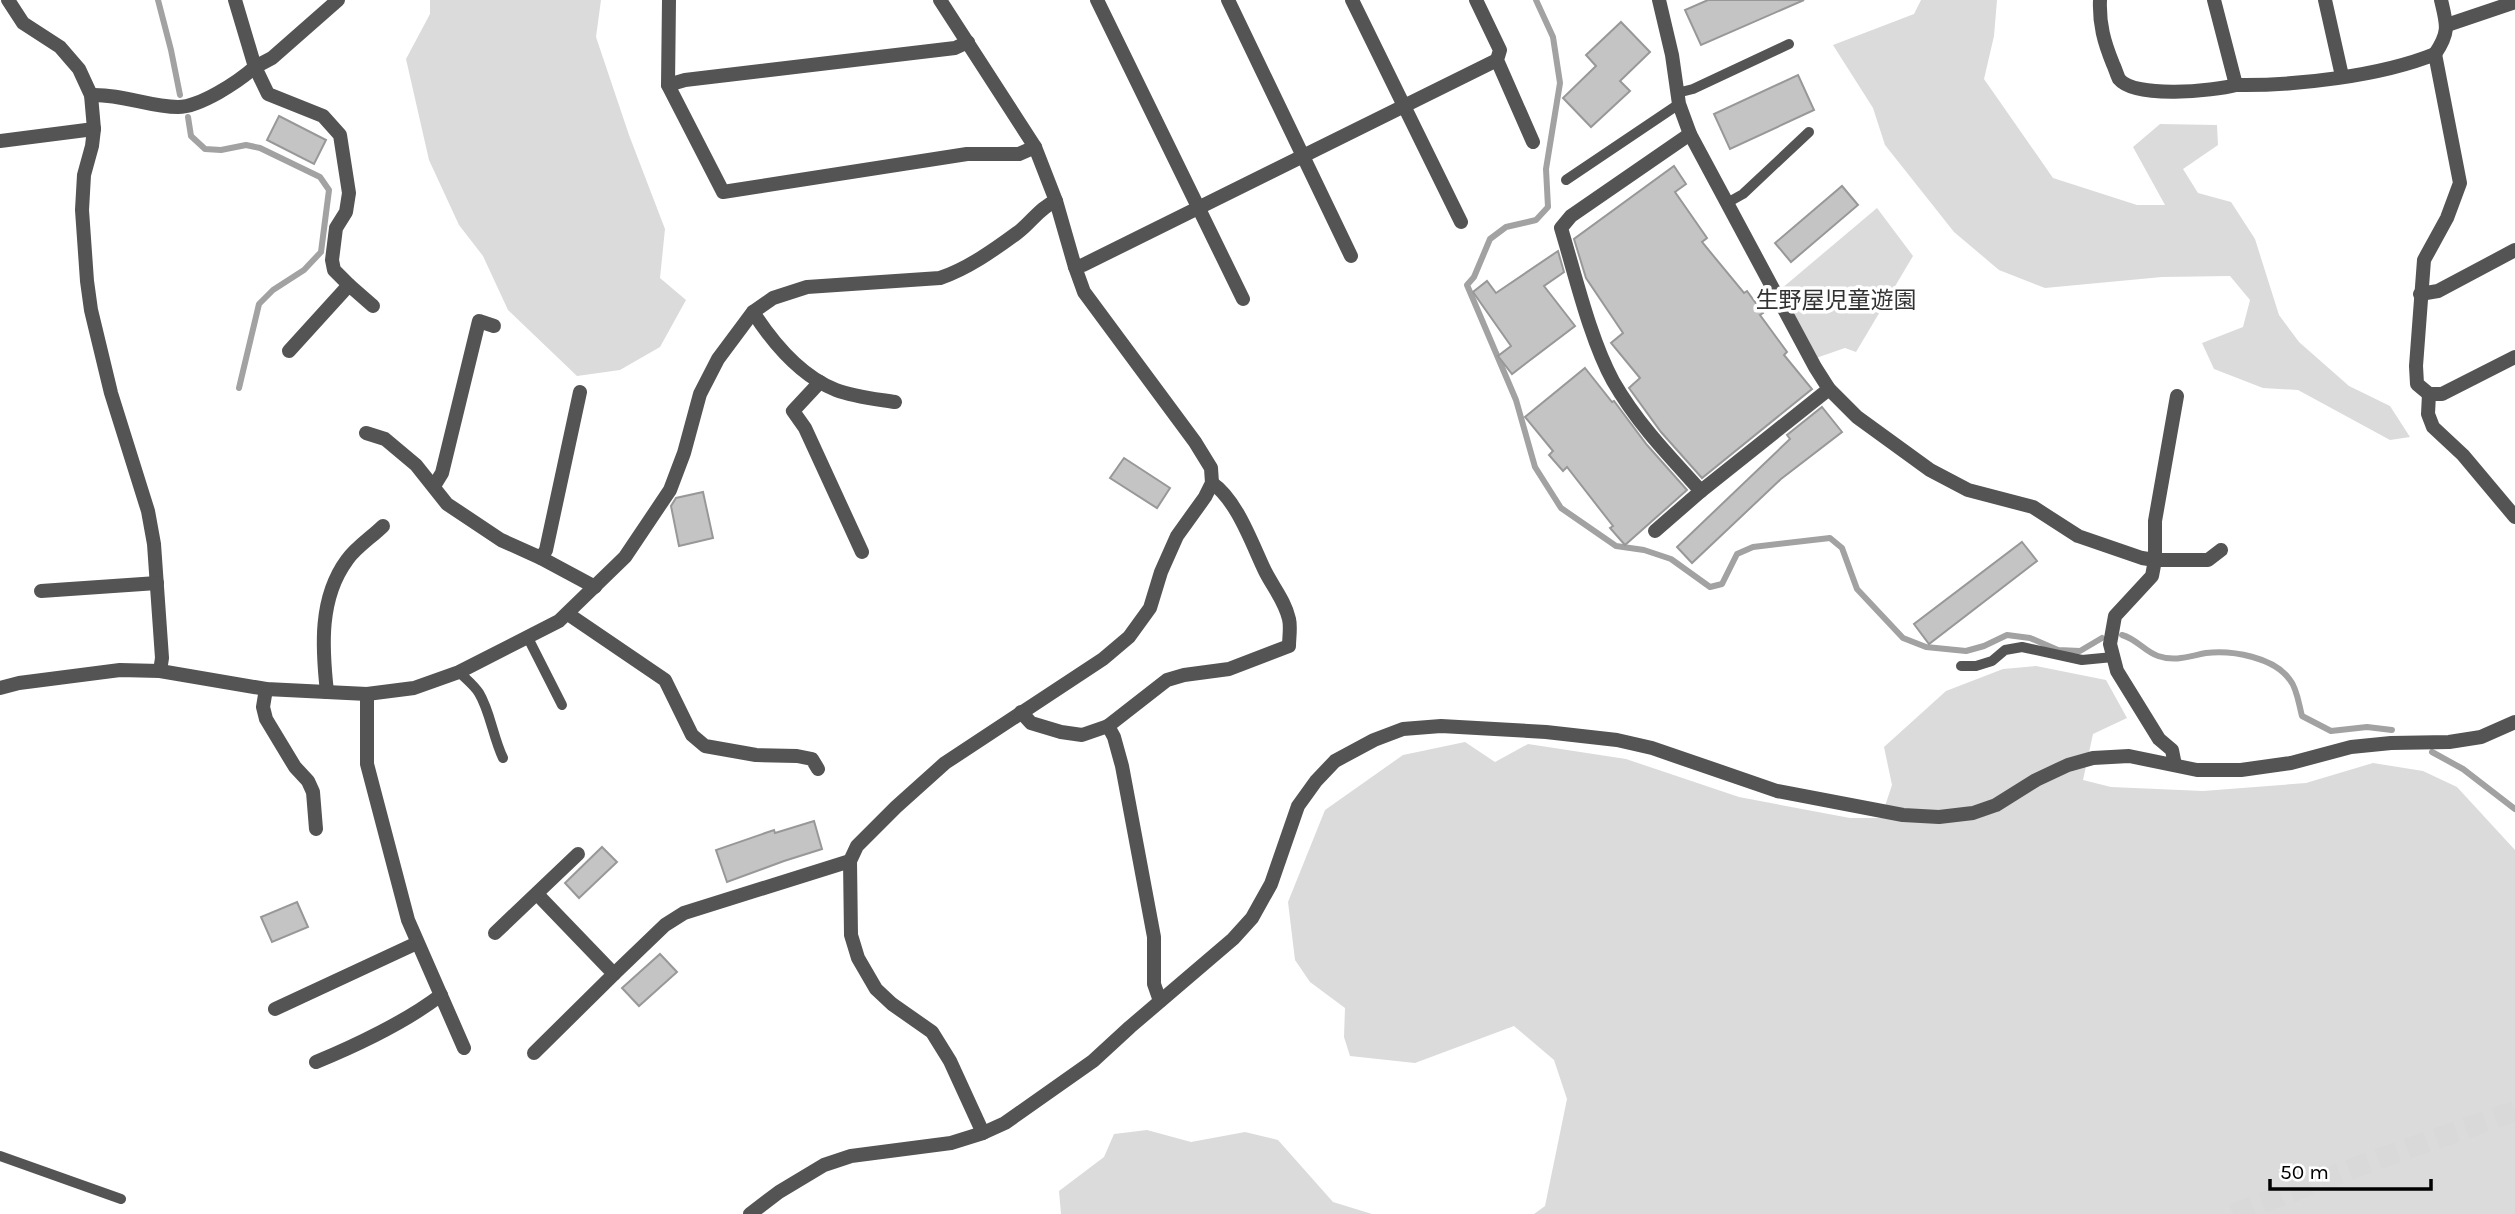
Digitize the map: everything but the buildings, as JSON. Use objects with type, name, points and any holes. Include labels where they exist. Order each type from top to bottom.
[{"type":"street","points":[[8,0],[23,23],[60,47],[79,69],[91,95],[94,129],[84,175],[82,210],[91,310],[111,393],[148,511],[157,583],[162,658],[160,671]]},
{"type":"street","points":[[235,0],[255,67],[268,94],[323,116],[340,135],[349,193],[346,212],[336,228],[332,260],[334,270],[373,306]]},
{"type":"street","points":[[91,95],[110,94],[178,107],[208,97],[272,58],[338,0]]},
{"type":"street","points":[[669,0],[668,85],[723,191],[967,154],[1019,154],[1035,148]]},
{"type":"street","points":[[940,0],[1035,148],[1056,201],[1074,267],[1084,292],[1195,442],[1210,468],[1212,483],[1177,536],[1161,572],[1150,608],[1129,637],[1103,659],[945,763],[857,846],[850,861],[851,935],[858,958],[876,989],[892,1004],[932,1032],[950,1061],[983,1133]]},
{"type":"street","points":[[1097,0],[1243,299]]},
{"type":"street","points":[[1228,0],[1351,256]]},
{"type":"street","points":[[1352,0],[1461,222]]},
{"type":"street","points":[[1476,0],[1500,50],[1497,60],[1533,142]]},
{"type":"street","points":[[1659,0],[1672,55],[1678,98],[1690,134],[1815,367],[1829,389],[1857,417],[1948,480],[1968,490],[2033,507],[2078,536],[2155,560],[2208,560],[2221,550]]},
{"type":"street","points":[[2100,0],[2099,18],[2103,40],[2120,80],[2137,89],[2189,91],[2342,76],[2414,63],[2435,54],[2446,38],[2447,24],[2441,0]]},
{"type":"street","points":[[2214,0],[2236,85]]},
{"type":"street","points":[[2325,0],[2342,76]]},
{"type":"street","points":[[2447,24],[2515,2]]},
{"type":"street","points":[[668,85],[685,80],[955,48],[968,42]]},
{"type":"street","points":[[2435,54],[2460,183],[2447,218],[2424,260],[2417,384],[2429,394],[2442,394],[2515,357]]},
{"type":"street","points":[[1074,267],[1083,265],[1497,60]]},
{"type":"street","points":[[0,141],[94,129]]},
{"type":"street","points":[[1690,134],[1571,216],[1561,228],[1593,330],[1612,379],[1638,421],[1701,491]]},
{"type":"street","points":[[0,688],[19,683],[120,670],[160,671],[266,689],[367,694],[414,688],[459,672],[568,614],[625,557],[670,490],[684,453],[700,394],[718,359],[752,312],[773,298],[807,287],[940,278],[958,272],[1019,232],[1048,204],[1056,201]]},
{"type":"street","points":[[2420,294],[2438,291],[2515,250]]},
{"type":"street","points":[[289,351],[349,285]]},
{"type":"street","points":[[752,312],[784,352],[820,382],[838,391],[895,402]]},
{"type":"street","points":[[434,486],[442,473],[479,321],[494,326]]},
{"type":"street","points":[[820,382],[793,411],[805,428],[862,552]]},
{"type":"street","points":[[1654,531],[1829,389]]},
{"type":"street","points":[[541,558],[546,550],[580,392]]},
{"type":"street","points":[[2429,394],[2428,414],[2433,427],[2463,455],[2515,517]]},
{"type":"street","points":[[2175,765],[2172,750],[2159,740],[2117,671],[2110,644],[2115,617],[2152,576],[2155,560],[2155,521],[2177,396]]},
{"type":"street","points":[[366,433],[385,439],[416,465],[447,504],[501,540],[595,587]]},
{"type":"street","points":[[1021,712],[1031,723],[1082,735],[1108,726],[1167,680],[1229,669],[1289,646],[1290,621],[1278,592],[1266,574],[1250,535],[1220,489],[1212,483]]},
{"type":"street","points":[[327,692],[323,659],[325,612],[336,579],[348,558],[383,526]]},
{"type":"street","points":[[41,591],[157,583]]},
{"type":"street","points":[[568,614],[665,680],[692,735],[705,746],[756,755],[812,759],[818,769]]},
{"type":"street","points":[[266,689],[263,707],[266,719],[313,792],[316,830]]},
{"type":"street","points":[[367,694],[368,764],[408,920],[464,1048]]},
{"type":"street","points":[[750,1214],[779,1192],[824,1165],[851,1156],[951,1143],[983,1133],[1005,1123],[1093,1061],[1233,939],[1252,918],[1270,884],[1298,806],[1316,781],[1335,761],[1374,740],[1404,729],[1441,726],[1546,732],[1616,740],[1652,748],[1777,791],[1903,815],[1939,817],[1973,813],[1996,805],[2036,780],[2068,765],[2093,758],[2129,756],[2197,770],[2241,770],[2291,763],[2351,747],[2481,737],[2515,722]]},
{"type":"street","points":[[1108,726],[1122,766],[1154,937],[1154,984],[1160,1001]]},
{"type":"street","points":[[495,933],[578,854]]},
{"type":"street","points":[[534,1053],[665,925],[684,913],[850,861]]},
{"type":"street","points":[[537,894],[614,974]]},
{"type":"street","points":[[275,1009],[417,943]]},
{"type":"street","points":[[316,1062],[416,1012],[441,996]]},
{"type":"lane","points":[[1566,180],[1678,98],[1789,44]]},
{"type":"lane","points":[[1727,203],[1743,194],[1810,132]]},
{"type":"lane","points":[[527,636],[562,705]]},
{"type":"lane","points":[[1961,666],[1976,666],[1992,661],[2005,650],[2022,647],[2082,660],[2113,657]]},
{"type":"lane","points":[[459,672],[478,692],[503,758]]},
{"type":"lane","points":[[0,1156],[121,1199]]},
{"type":"green space","points":[[430,0],[601,0],[596,37],[665,229],[660,278],[686,300],[660,347],[620,370],[577,376],[508,310],[483,256],[459,225],[429,160],[406,59],[430,14]]},
{"type":"green space","points":[[1921,0],[1997,0],[1994,36],[1984,79],[2053,178],[2137,205],[2165,205],[2133,147],[2160,124],[2217,125],[2218,145],[2183,169],[2198,193],[2231,202],[2255,239],[2279,315],[2299,342],[2349,386],[2390,406],[2410,437],[2390,440],[2298,390],[2263,388],[2214,369],[2202,343],[2243,327],[2250,300],[2230,276],[2162,277],[2045,288],[1999,270],[1954,232],[1885,145],[1873,108],[1833,45],[1914,14]]},
{"type":"green space","name":"生野屋児童遊園","points":[[1877,208],[1913,256],[1856,352],[1845,348],[1816,358],[1781,289]]},
{"type":"green space","points":[[2036,666],[2106,680],[2127,718],[2093,734],[2083,780],[2111,787],[2203,791],[2306,783],[2373,763],[2423,771],[2457,787],[2515,850],[2515,1214],[1534,1214],[1545,1206],[1567,1099],[1554,1060],[1514,1026],[1415,1063],[1350,1056],[1344,1037],[1345,1008],[1310,982],[1295,960],[1288,902],[1325,810],[1403,755],[1465,742],[1495,762],[1528,744],[1626,759],[1739,797],[1850,818],[1881,818],[1892,785],[1884,747],[1946,691],[2003,669]]},
{"type":"green space","points":[[1147,1130],[1191,1142],[1245,1132],[1278,1140],[1333,1202],[1372,1214],[1061,1214],[1059,1191],[1104,1157],[1114,1134]]},
{"type":"waterway","points":[[158,0],[180,95]]},
{"type":"waterway","points":[[1536,0],[1553,37],[1560,83],[1546,169],[1548,207],[1536,220],[1506,227],[1490,239],[1474,277],[1467,285],[1516,400],[1535,467],[1561,508],[1616,546],[1644,550],[1671,559],[1710,587],[1722,584],[1737,554],[1753,547],[1830,538],[1842,548],[1857,589],[1903,638],[1926,647],[1966,651],[2007,635],[2030,638],[2058,650],[2080,651],[2102,638]]},
{"type":"waterway","points":[[188,117],[191,136],[205,149],[221,150],[246,145],[260,148],[320,177],[329,190],[321,252],[304,270],[273,290],[259,304],[239,388]]},
{"type":"waterway","points":[[2122,635],[2164,658],[2216,652],[2252,657],[2283,672],[2296,692],[2302,716],[2331,731],[2367,727],[2392,730]]},
{"type":"waterway","points":[[2432,752],[2463,769],[2515,809]]},
{"type":"tunnel","points":[[2233,1214],[2515,1111]]}]
